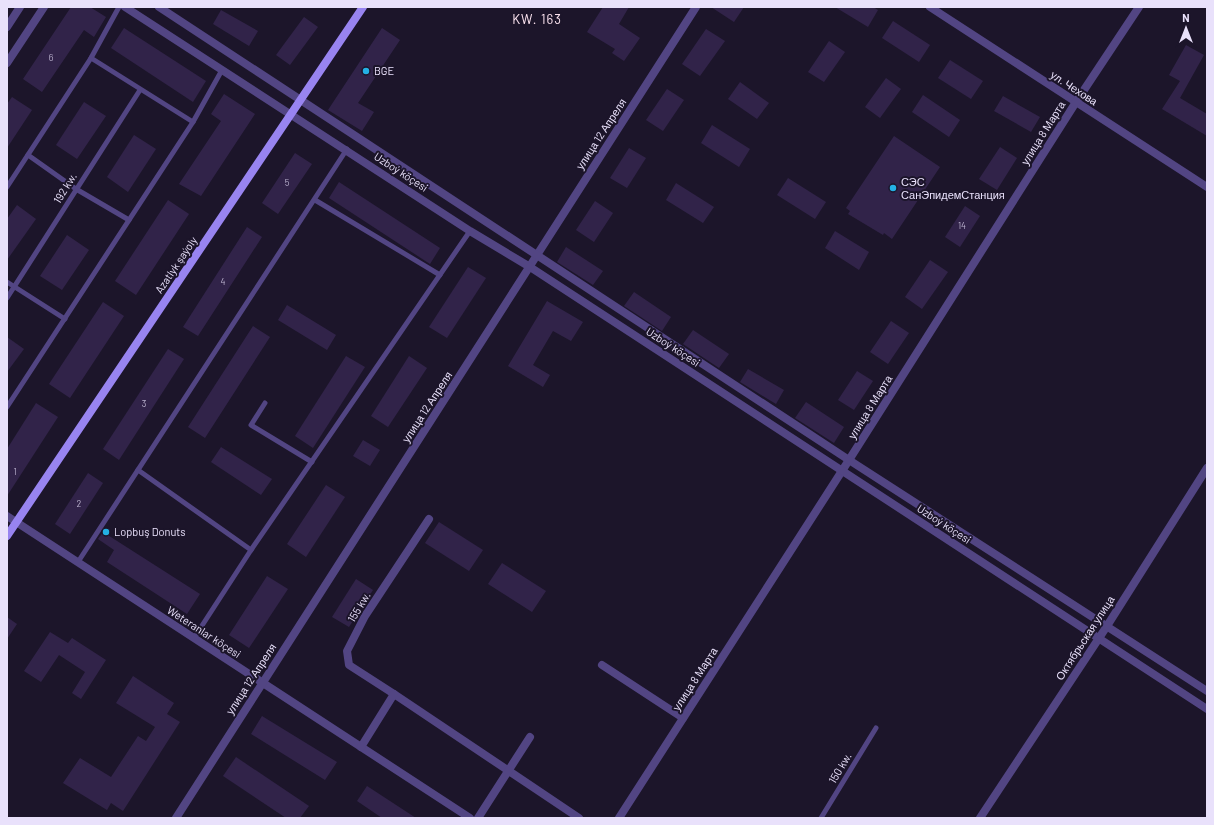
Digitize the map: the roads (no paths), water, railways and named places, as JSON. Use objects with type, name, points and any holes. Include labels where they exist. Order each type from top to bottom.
[{"type":"main road","name":"Azatlyk şaýoly","points":[[7,536],[363,7]]},
{"type":"street","points":[[7,27],[20,7]]},
{"type":"street","points":[[7,63],[44,7]]},
{"type":"street","name":"Uzboý köçesi","points":[[125,7],[842,470],[1207,709]]},
{"type":"street","name":"Uzboý köçesi","points":[[158,7],[300,101],[538,254],[849,460],[1207,691]]},
{"type":"street","name":"улица 12 Апреля","points":[[176,818],[696,7]]},
{"type":"street","name":"ул. Чехова","points":[[930,7],[1207,187]]},
{"type":"street","name":"улица 8 Марта","points":[[619,818],[849,460],[1076,102],[1139,7]]},
{"type":"street","name":"Октябрьская улица","points":[[980,818],[1107,626],[1207,468]]},
{"type":"street","name":"Weteranlar köçesi","points":[[7,516],[470,818]]},
{"type":"street","name":"155 kw.","points":[[429,519],[365,616],[347,651],[349,665],[579,818]]},
{"type":"street","points":[[602,665],[683,718]]},
{"type":"street","points":[[361,747],[394,694]]},
{"type":"street","points":[[478,818],[530,737]]},
{"type":"lane","points":[[7,187],[91,58],[119,7]]},
{"type":"lane","points":[[91,58],[193,122]]},
{"type":"lane","points":[[7,407],[193,122],[222,70]]},
{"type":"lane","name":"192 kw.","points":[[7,298],[140,90]]},
{"type":"lane","points":[[78,562],[347,149]]},
{"type":"lane","points":[[28,155],[76,189],[130,220]]},
{"type":"lane","points":[[315,200],[440,275]]},
{"type":"lane","points":[[194,638],[251,550],[470,231]]},
{"type":"lane","points":[[7,282],[65,319]]},
{"type":"lane","points":[[265,403],[251,426],[312,462]]},
{"type":"lane","points":[[138,470],[251,550]]},
{"type":"lane","name":"150 kw.","points":[[821,818],[876,728]]},
{"type":"place","name":"BGE","points":[[366,71]]},
{"type":"place","name":"СЭС СанЭпидемСтанция","points":[[893,188]]},
{"type":"place","name":"Lopbuş Donuts","points":[[106,532]]},
{"type":"district","name":"KW. 163","points":[[537,19]]}]
